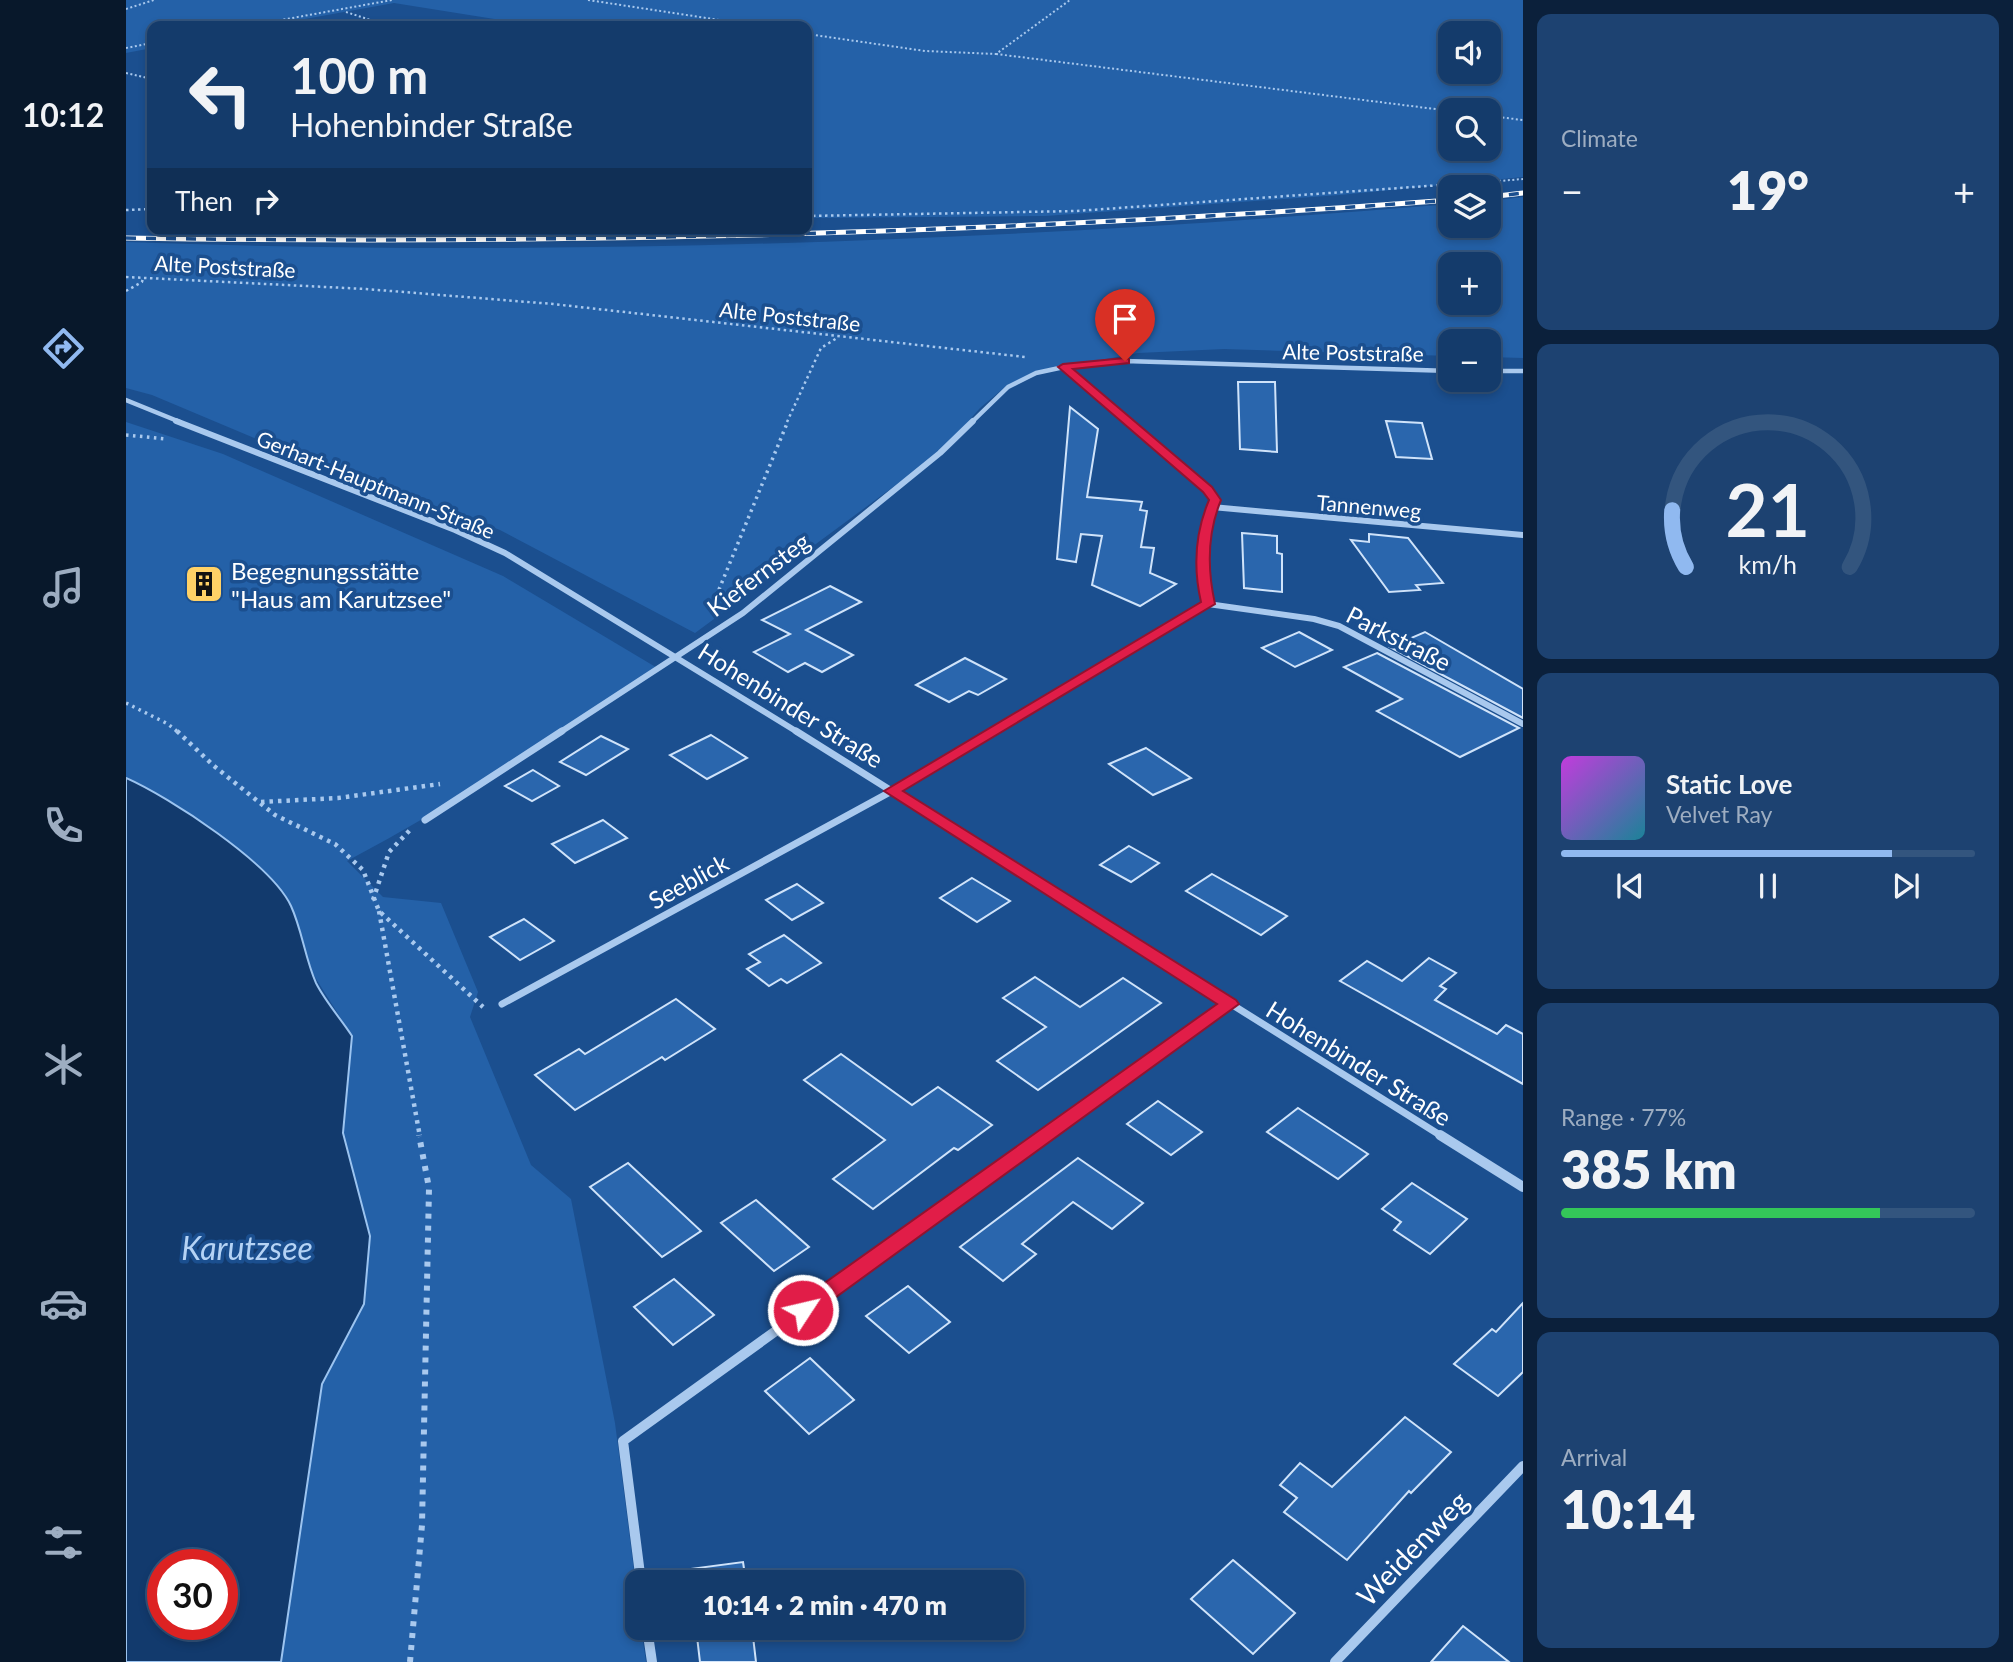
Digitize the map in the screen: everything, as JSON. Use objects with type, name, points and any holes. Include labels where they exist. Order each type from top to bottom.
[{"type":"street","name":"Alte Poststraße","points":[[1063,367],[1125,361],[1438,371]]},
{"type":"street","points":[[1063,367],[1207,490],[1215,500],[1207,520],[1201,573],[1208,604]]},
{"type":"street","name":"Kiefernsteg","points":[[425,820],[743,613],[940,453],[1008,387],[1036,373],[1063,367]]},
{"type":"street","points":[[1501,371],[1523,372]]},
{"type":"street","name":"Gerhart-Hauptmann-Straße","points":[[126,400],[246,450],[455,530],[552,580],[678,657]]},
{"type":"street","name":"Tannenweg","points":[[1212,508],[1523,535]]},
{"type":"street","name":"Parkstraße","points":[[1208,604],[1314,619],[1339,626],[1523,724]]},
{"type":"street","name":"Seeblick","points":[[502,1004],[892,791],[1208,604]]},
{"type":"street","name":"Hohenbinder Straße","points":[[678,657],[1523,1187]]},
{"type":"street","points":[[639,1570],[623,1441],[1230,1004]]},
{"type":"street","name":"Weidenweg","points":[[1335,1662],[1523,1466]]},
{"type":"street","points":[[649,1640],[652,1662]]},
{"type":"path","points":[[126,9],[153,0]]},
{"type":"path","points":[[276,21],[392,0]]},
{"type":"path","points":[[587,0],[726,21]]},
{"type":"path","points":[[996,54],[1070,0]]},
{"type":"path","points":[[346,12],[374,21]]},
{"type":"path","points":[[812,35],[925,51],[996,54],[1438,109]]},
{"type":"path","points":[[126,48],[147,44]]},
{"type":"path","points":[[126,73],[147,77]]},
{"type":"path","points":[[1501,117],[1523,120]]},
{"type":"path","points":[[812,216],[891,217],[1116,209],[1360,194],[1523,179]]},
{"type":"path","points":[[126,210],[147,209]]},
{"type":"path","name":"Alte Poststraße","points":[[126,276],[366,289],[553,304],[1012,355],[1063,367]]},
{"type":"path","points":[[126,291],[142,282],[143,278]]},
{"type":"path","points":[[699,641],[797,399],[821,348],[838,337]]},
{"type":"path","points":[[126,703],[168,724],[214,766],[275,815],[335,844],[363,870],[379,911],[483,1007],[502,1004]]},
{"type":"path","points":[[260,802],[338,798],[444,784]]},
{"type":"path","points":[[373,901],[379,870],[400,836],[425,820]]},
{"type":"path","points":[[379,911],[429,1188],[422,1525],[410,1662]]},
{"type":"shaded area","points":[[126,0],[1523,0],[1523,177],[1501,179],[1501,175],[1438,175],[1438,185],[1045,216],[812,218],[812,21],[507,21],[394,3],[294,21],[147,21],[147,49],[126,53]]},
{"type":"shaded area","points":[[1523,197],[1523,358],[1501,357],[1501,329],[1438,329],[1438,356],[1224,349],[1138,353],[1037,372],[1005,387],[980,408],[942,451],[695,633],[500,530],[271,445],[152,395],[126,388],[126,242],[457,248],[623,247],[955,237],[1438,205],[1438,238],[1501,238],[1501,200]]},
{"type":"shaded area","points":[[126,422],[223,454],[503,576],[659,669],[466,793],[347,861],[383,897],[441,903],[478,992],[470,1017],[531,1165],[571,1199],[615,1423],[634,1570],[625,1570],[625,1640],[643,1640],[646,1662],[281,1662],[322,1384],[364,1304],[370,1236],[343,1133],[352,1036],[313,974],[290,904],[265,874],[216,832],[149,789],[126,778]]},
{"type":"water","name":"Karutzsee","points":[[126,778],[167,800],[217,833],[263,871],[280,889],[291,906],[316,983],[352,1036],[343,1133],[370,1236],[364,1304],[322,1384],[281,1662],[126,1662]]},
{"type":"building","points":[[1238,382],[1275,382],[1277,452],[1240,449]]},
{"type":"building","points":[[1070,407],[1098,429],[1087,497],[1142,502],[1140,510],[1147,511],[1141,547],[1154,548],[1150,573],[1176,584],[1140,606],[1092,585],[1102,536],[1081,534],[1076,562],[1057,559]]},
{"type":"building","points":[[1386,421],[1422,423],[1432,459],[1396,457]]},
{"type":"building","points":[[1242,533],[1277,536],[1277,553],[1282,554],[1282,592],[1244,588]]},
{"type":"building","points":[[1369,534],[1408,538],[1443,583],[1416,585],[1420,590],[1389,592],[1351,540],[1369,542]]},
{"type":"building","points":[[830,586],[861,602],[806,630],[853,655],[822,672],[805,663],[788,672],[754,652],[790,634],[762,620]]},
{"type":"building","points":[[1299,632],[1332,650],[1295,667],[1262,648]]},
{"type":"building","points":[[1425,632],[1523,689],[1523,718],[1390,647]]},
{"type":"building","points":[[1377,653],[1519,728],[1460,757],[1377,711],[1402,699],[1344,667]]},
{"type":"building","points":[[965,658],[1006,679],[978,695],[969,691],[949,702],[916,685]]},
{"type":"building","points":[[711,735],[747,758],[707,779],[670,755]]},
{"type":"building","points":[[601,736],[628,749],[586,775],[560,762]]},
{"type":"building","points":[[1146,748],[1191,778],[1153,795],[1109,764]]},
{"type":"building","points":[[533,770],[559,786],[532,801],[505,786]]},
{"type":"building","points":[[603,820],[627,838],[575,863],[552,844]]},
{"type":"building","points":[[1129,846],[1159,863],[1131,882],[1100,865]]},
{"type":"building","points":[[1212,874],[1287,916],[1261,935],[1186,891]]},
{"type":"building","points":[[972,878],[1010,901],[977,922],[940,898]]},
{"type":"building","points":[[797,884],[823,903],[792,920],[766,900]]},
{"type":"building","points":[[524,919],[554,941],[520,960],[490,937]]},
{"type":"building","points":[[784,935],[821,963],[787,983],[781,979],[769,986],[747,969],[760,962],[749,954]]},
{"type":"building","points":[[1429,958],[1456,973],[1440,986],[1446,989],[1435,1000],[1497,1034],[1506,1025],[1523,1034],[1523,1084],[1340,981],[1367,961],[1402,981]]},
{"type":"building","points":[[1035,977],[1080,1007],[1123,978],[1161,1003],[1038,1090],[997,1061],[1046,1027],[1003,998]]},
{"type":"building","points":[[676,999],[715,1029],[665,1060],[662,1057],[575,1110],[535,1075],[579,1049],[585,1054]]},
{"type":"building","points":[[841,1054],[912,1105],[938,1087],[992,1125],[958,1150],[954,1148],[873,1209],[833,1179],[885,1140],[804,1080]]},
{"type":"building","points":[[1158,1101],[1202,1132],[1171,1155],[1127,1124]]},
{"type":"building","points":[[1298,1108],[1368,1154],[1338,1179],[1267,1132]]},
{"type":"building","points":[[1078,1158],[1143,1203],[1112,1229],[1073,1202],[1022,1244],[1036,1254],[1003,1281],[960,1247]]},
{"type":"building","points":[[628,1163],[701,1231],[662,1257],[590,1187]]},
{"type":"building","points":[[1412,1183],[1467,1219],[1430,1254],[1394,1230],[1401,1222],[1382,1209]]},
{"type":"building","points":[[756,1200],[809,1247],[774,1271],[721,1223]]},
{"type":"building","points":[[674,1279],[714,1315],[673,1345],[634,1307]]},
{"type":"building","points":[[908,1286],[950,1322],[909,1353],[866,1316]]},
{"type":"building","points":[[1523,1303],[1523,1372],[1498,1396],[1454,1364],[1492,1329],[1496,1332]]},
{"type":"building","points":[[810,1358],[854,1400],[809,1434],[765,1391]]},
{"type":"building","points":[[1405,1417],[1451,1452],[1411,1493],[1409,1491],[1347,1560],[1284,1512],[1297,1498],[1280,1485],[1300,1463],[1332,1487]]},
{"type":"building","points":[[1233,1560],[1295,1613],[1253,1654],[1191,1599]]},
{"type":"building","points":[[743,1562],[744,1570],[690,1570]]},
{"type":"building","points":[[1463,1626],[1509,1662],[1431,1662]]},
{"type":"building","points":[[697,1640],[753,1640],[756,1662],[700,1662]]},
{"type":"railway","points":[[1501,196],[1523,193]]},
{"type":"railway","points":[[812,233],[1120,221],[1438,201]]},
{"type":"railway","points":[[126,238],[458,240],[748,235]]},
{"type":"place","name":"Begegnungsstätte \"Haus am Karutzsee\"","points":[[204,584]]},
{"type":"route","points":[[803,1310],[1230,1004],[892,791],[1208,604],[1201,573],[1207,520],[1215,500],[1207,490],[1063,367],[1125,361]]}]
